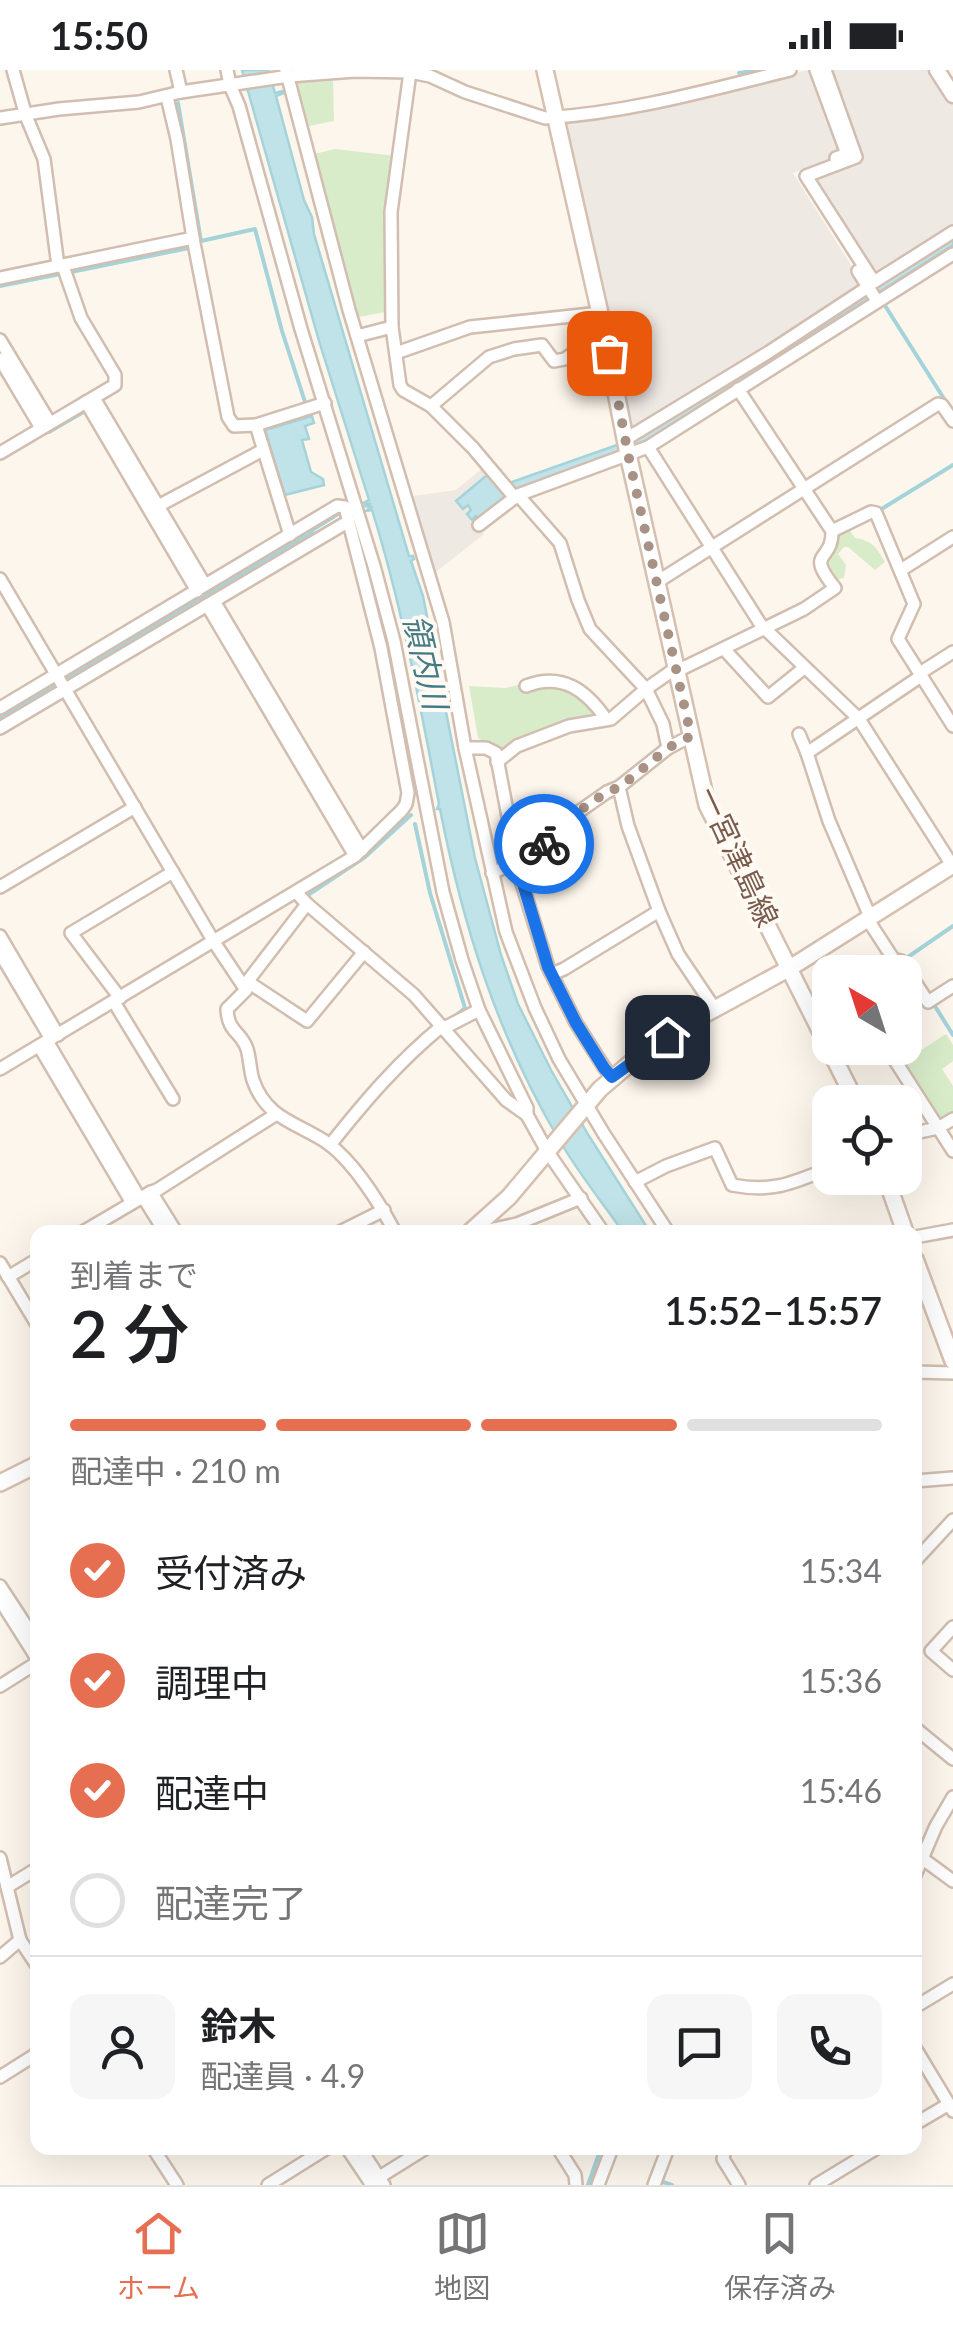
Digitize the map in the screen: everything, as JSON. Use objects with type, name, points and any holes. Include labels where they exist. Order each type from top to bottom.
[{"type":"main road","name":"一宮津島線","points":[[545,70],[707,805],[812,1010]]},
{"type":"main road","points":[[483,1225],[612,1077],[667,1037],[790,968],[953,865]]},
{"type":"main road","points":[[892,1195],[903,1225]]},
{"type":"main road","points":[[922,1277],[953,1361]]},
{"type":"main road","points":[[0,1483],[30,1468]]},
{"type":"street","points":[[0,453],[115,385],[60,266],[44,159],[13,70]]},
{"type":"street","points":[[176,70],[182,92]]},
{"type":"street","points":[[227,70],[394,641],[443,892],[462,960],[480,1010],[527,1108],[526,1115]]},
{"type":"street","points":[[0,118],[139,102],[286,74],[355,72],[430,76],[465,92],[545,118],[610,112],[736,76],[790,70]]},
{"type":"street","points":[[816,70],[846,154],[796,173],[816,198]]},
{"type":"street","points":[[825,70],[856,157],[806,176],[870,288]]},
{"type":"street","points":[[937,70],[953,95]]},
{"type":"street","points":[[410,72],[391,212],[392,327],[400,385],[431,406],[560,544],[590,628],[646,689],[663,724],[668,748]]},
{"type":"street","points":[[286,74],[357,336],[443,622],[465,748],[506,932],[559,1059],[585,1107],[663,1225]]},
{"type":"street","points":[[167,96],[228,417],[234,426],[256,425],[325,403]]},
{"type":"street","points":[[627,446],[648,446],[738,389],[874,282],[953,232]]},
{"type":"street","points":[[0,278],[192,238]]},
{"type":"street","points":[[479,525],[512,493],[627,446],[870,288],[953,254]]},
{"type":"street","points":[[396,354],[470,327],[600,314]]},
{"type":"street","points":[[357,336],[392,327]]},
{"type":"street","points":[[431,406],[488,357],[542,345],[554,361],[565,359],[604,330]]},
{"type":"street","points":[[0,340],[46,426]]},
{"type":"street","points":[[0,359],[46,426]]},
{"type":"street","points":[[497,762],[517,746],[569,726],[612,718],[646,689],[677,670],[804,609],[835,588],[820,565],[820,558],[832,542],[832,531],[738,389]]},
{"type":"street","points":[[90,400],[158,506],[201,588]]},
{"type":"street","points":[[90,400],[201,588]]},
{"type":"street","points":[[657,582],[938,404],[942,404],[953,422]]},
{"type":"street","points":[[256,425],[290,535]]},
{"type":"street","points":[[648,446],[764,628],[859,719],[953,865]]},
{"type":"street","points":[[158,506],[263,450]]},
{"type":"street","points":[[0,708],[338,506],[345,506],[382,648],[408,793],[402,810],[358,853],[0,1069]]},
{"type":"street","points":[[832,531],[876,513],[914,604],[898,639],[953,726]]},
{"type":"street","points":[[0,728],[349,521]]},
{"type":"street","points":[[901,570],[953,537]]},
{"type":"street","points":[[0,579],[214,942],[246,984],[307,1022],[364,952]]},
{"type":"street","points":[[210,603],[358,853]]},
{"type":"street","points":[[724,649],[768,696],[804,668]]},
{"type":"street","points":[[807,754],[953,652]]},
{"type":"street","points":[[526,686],[568,682],[594,702],[606,719]]},
{"type":"street","points":[[799,734],[869,919],[891,955]]},
{"type":"street","points":[[492,873],[535,854],[579,811],[691,736]]},
{"type":"street","points":[[465,748],[486,748],[496,753],[517,863],[540,941],[576,1023],[612,1077]]},
{"type":"street","points":[[620,787],[628,826],[659,910],[678,954],[715,1009]]},
{"type":"street","points":[[0,887],[134,807]]},
{"type":"street","points":[[172,1099],[117,1000],[71,933],[173,872]]},
{"type":"street","points":[[296,892],[414,995],[506,1100],[526,1115],[598,1225]]},
{"type":"street","points":[[307,904],[246,984],[246,990],[227,1009],[227,1023],[246,1045],[254,1082],[275,1115],[330,1144],[384,1210],[392,1225]]},
{"type":"street","points":[[552,974],[659,910]]},
{"type":"street","points":[[0,936],[49,1040]]},
{"type":"street","points":[[0,954],[160,1225]]},
{"type":"street","points":[[922,994],[928,1002],[953,986]]},
{"type":"street","points":[[330,1144],[409,1053],[443,1027],[480,1010]]},
{"type":"street","points":[[898,1065],[953,1152]]},
{"type":"street","points":[[94,1225],[158,1190],[275,1115]]},
{"type":"street","points":[[922,1132],[953,1119]]},
{"type":"street","points":[[635,1182],[715,1148],[732,1185],[764,1189],[812,1175]]},
{"type":"street","points":[[142,1198],[169,1225]]},
{"type":"street","points":[[513,1225],[581,1198]]},
{"type":"street","points":[[354,1225],[384,1210]]},
{"type":"street","points":[[922,1236],[953,1230]]},
{"type":"street","points":[[0,1262],[7,1282],[30,1315]]},
{"type":"street","points":[[7,1282],[30,1265]]},
{"type":"street","points":[[922,1372],[953,1373]]},
{"type":"street","points":[[922,1480],[953,1478]]},
{"type":"street","points":[[922,1553],[953,1520]]},
{"type":"street","points":[[0,1586],[30,1632]]},
{"type":"street","points":[[0,1600],[30,1648]]},
{"type":"street","points":[[953,1626],[931,1651],[953,1670]]},
{"type":"street","points":[[0,1686],[30,1666]]},
{"type":"street","points":[[922,1734],[953,1759]]},
{"type":"street","points":[[953,1797],[923,1860],[953,1880]]},
{"type":"street","points":[[0,1858],[20,1940],[30,1955]]},
{"type":"street","points":[[7,1887],[30,1873]]},
{"type":"street","points":[[0,1957],[20,1940]]},
{"type":"street","points":[[922,2003],[953,1984]]},
{"type":"street","points":[[0,2077],[30,2058]]},
{"type":"street","points":[[922,2059],[951,2107],[922,2121]]},
{"type":"street","points":[[157,2155],[176,2185]]},
{"type":"street","points":[[268,2185],[315,2155]]},
{"type":"street","points":[[353,2155],[376,2182]]},
{"type":"street","points":[[363,2155],[376,2182]]},
{"type":"street","points":[[376,2182],[416,2155]]},
{"type":"street","points":[[562,2155],[575,2175],[576,2185]]},
{"type":"street","points":[[598,2185],[609,2155]]},
{"type":"street","points":[[654,2185],[665,2155]]},
{"type":"street","points":[[724,2155],[738,2185]]},
{"type":"street","points":[[816,2185],[865,2155]]},
{"type":"shaded area","points":[[813,70],[843,153],[793,173],[864,286],[632,435],[562,125],[610,118]]},
{"type":"shaded area","points":[[827,70],[930,70],[953,105],[953,227],[873,277],[810,177],[858,158]]},
{"type":"shaded area","points":[[484,467],[490,474],[460,496],[463,509],[468,505],[472,510],[467,514],[477,516],[480,520],[476,523],[484,534],[436,572],[413,496],[456,490]]},
{"type":"green space","points":[[333,81],[334,121],[309,126],[297,83]]},
{"type":"green space","points":[[335,149],[396,156],[390,311],[354,318],[310,155]]},
{"type":"green space","points":[[848,528],[855,538],[873,546],[885,562],[875,570],[844,547],[838,554],[846,565],[844,578],[833,580],[823,561],[835,535]]},
{"type":"green space","points":[[524,684],[573,689],[597,711],[593,718],[512,743],[500,752],[478,738],[469,686],[505,688]]},
{"type":"green space","points":[[946,1034],[953,1045],[953,1061],[942,1069],[953,1086],[953,1116],[939,1123],[922,1096],[922,1085],[915,1085],[902,1065],[922,1065],[922,1049]]},
{"type":"water","name":"領内川","points":[[242,70],[268,70],[275,93],[284,93],[276,96],[304,200],[409,556],[414,559],[411,561],[423,596],[475,858],[518,1004],[589,1136],[646,1225],[618,1225],[573,1162],[536,1099],[500,1019],[471,937],[437,809],[410,656],[372,510],[366,511],[371,507],[364,506],[371,504],[363,503],[369,500]]},
{"type":"water","points":[[953,239],[953,245],[642,443],[517,489],[479,518],[472,520],[467,514],[471,510],[468,505],[463,509],[456,501],[487,475],[499,485],[512,482],[637,438]]},
{"type":"water","points":[[312,416],[314,423],[305,426],[309,439],[302,440],[311,472],[323,479],[324,485],[285,495],[265,430]]},
{"type":"waterway","points":[[739,73],[758,70]]},
{"type":"waterway","points":[[178,103],[201,241],[255,229],[306,405]]},
{"type":"waterway","points":[[71,272],[189,248]]},
{"type":"waterway","points":[[0,286],[60,274]]},
{"type":"waterway","points":[[884,304],[948,405]]},
{"type":"waterway","points":[[49,432],[85,411]]},
{"type":"waterway","points":[[880,510],[953,465]]},
{"type":"waterway","points":[[309,532],[338,514]]},
{"type":"waterway","points":[[65,679],[305,536],[340,520]]},
{"type":"waterway","points":[[0,718],[56,684]]},
{"type":"waterway","points":[[308,895],[365,857],[411,815]]},
{"type":"waterway","points":[[415,824],[430,893],[465,1008],[455,1016]]},
{"type":"waterway","points":[[911,955],[953,926]]},
{"type":"waterway","points":[[933,1003],[953,1035]]},
{"type":"waterway","points":[[588,2185],[599,2155]]},
{"type":"waterway","points":[[663,2182],[672,2185]]},
{"type":"way so far","points":[[544,844],[579,811],[691,736],[609,353]]},
{"type":"route","points":[[544,844],[517,863],[548,967],[604,1068],[612,1077],[667,1037]]}]
